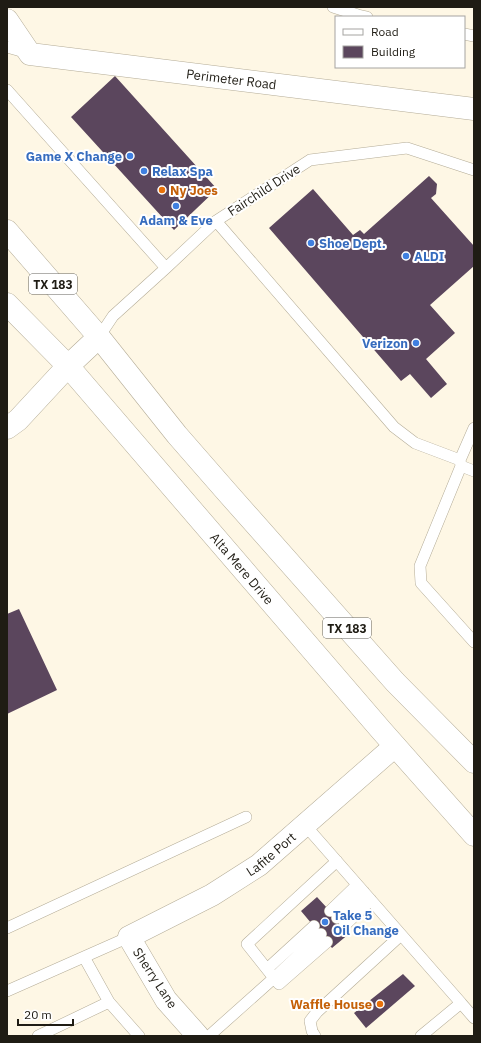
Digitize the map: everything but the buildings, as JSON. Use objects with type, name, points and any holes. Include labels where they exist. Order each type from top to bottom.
[{"type":"main road","points":[[7,20],[30,54]]},
{"type":"main road","name":"Perimeter Road","points":[[30,54],[474,109]]},
{"type":"main road","name":"TX 183","points":[[7,231],[99,337],[177,434],[235,502],[395,682],[474,762]]},
{"type":"main road","name":"Alta Mere Drive","points":[[7,304],[68,366],[395,746],[474,835]]},
{"type":"main road","points":[[7,428],[18,420],[68,366],[99,337]]},
{"type":"main road","name":"Lafite Port","points":[[129,937],[212,895],[259,865],[395,746]]},
{"type":"main road","name":"Sherry Lane","points":[[129,937],[166,1000],[198,1036]]},
{"type":"lane","points":[[333,7],[362,16]]},
{"type":"lane","points":[[7,48],[30,54]]},
{"type":"lane","points":[[7,90],[166,268]]},
{"type":"lane","name":"Fairchild Drive","points":[[99,337],[113,316],[216,222],[310,160],[408,148],[474,170]]},
{"type":"lane","points":[[216,222],[394,428],[415,443],[461,463],[474,471]]},
{"type":"lane","points":[[474,428],[420,566],[421,583],[474,642]]},
{"type":"lane","points":[[7,928],[246,817]]},
{"type":"lane","points":[[305,825],[474,1018]]},
{"type":"lane","points":[[209,1036],[270,973],[320,934],[279,984],[270,973],[247,944],[337,861]]},
{"type":"lane","points":[[364,892],[337,918],[364,892]]},
{"type":"lane","points":[[315,1036],[312,1031],[310,1021],[317,1012],[401,934]]},
{"type":"lane","points":[[7,991],[129,937]]},
{"type":"lane","points":[[84,957],[109,1002],[139,1036]]},
{"type":"lane","points":[[38,1036],[109,1002]]},
{"type":"lane","points":[[421,1036],[461,1003]]},
{"type":"place","name":"Game X Change","points":[[130,156]]},
{"type":"place","name":"Relax Spa","points":[[144,171]]},
{"type":"place","name":"Ny Joes","points":[[162,190]]},
{"type":"place","name":"Adam & Eve","points":[[176,206]]},
{"type":"place","name":"Shoe Dept.","points":[[311,243]]},
{"type":"place","name":"ALDI","points":[[406,256]]},
{"type":"place","name":"Verizon","points":[[416,343]]},
{"type":"place","name":"Take 5 Oil Change","points":[[325,922]]},
{"type":"place","name":"Waffle House","points":[[380,1004]]}]
